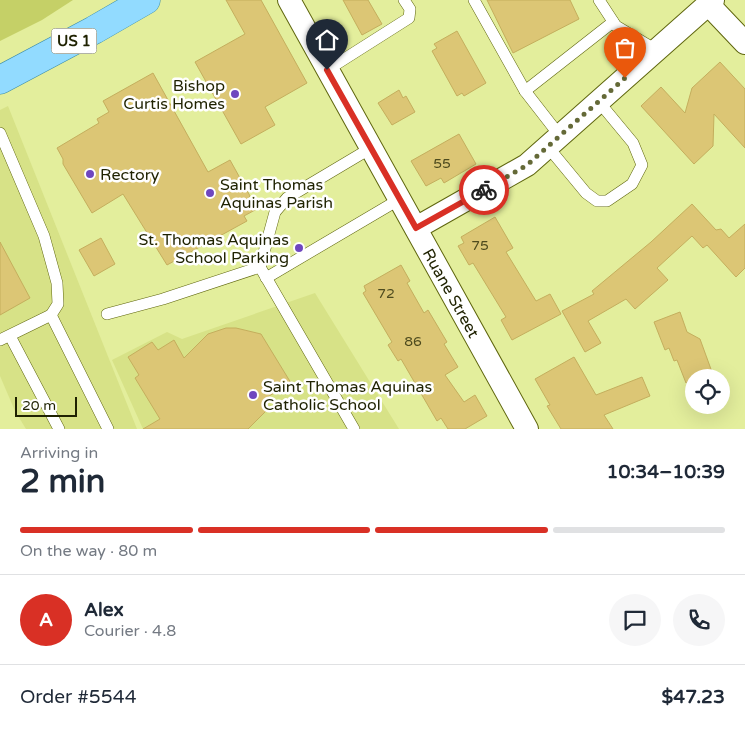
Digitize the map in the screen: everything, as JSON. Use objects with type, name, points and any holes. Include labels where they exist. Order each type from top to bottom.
[{"type":"main road","name":"US 1","points":[[0,80],[146,0]]},
{"type":"street","name":"Ruane Street","points":[[289,0],[527,429]]},
{"type":"street","points":[[416,228],[527,165],[711,2],[745,43]]},
{"type":"lane","points":[[327,70],[409,18],[410,9],[404,0]]},
{"type":"lane","points":[[474,0],[554,142],[586,193],[597,201],[607,201],[632,184],[642,165],[633,143],[599,102]]},
{"type":"lane","points":[[599,0],[616,26],[656,50]]},
{"type":"lane","points":[[525,91],[613,22]]},
{"type":"lane","points":[[0,132],[44,236],[57,283],[58,304],[52,315],[5,338],[59,429]]},
{"type":"lane","points":[[354,429],[263,272],[274,212],[287,198],[371,148]]},
{"type":"lane","points":[[106,314],[263,272],[400,199]]},
{"type":"lane","points":[[52,315],[108,429]]},
{"type":"shaded area","points":[[0,0],[73,0],[42,20],[0,41]]},
{"type":"shaded area","points":[[8,106],[137,429],[26,429],[15,411],[0,376],[0,110]]},
{"type":"shaded area","name":"Saint Thomas Aquinas Catholic School","points":[[315,293],[399,429],[143,429],[112,360],[167,332],[182,339]]},
{"type":"building","points":[[226,0],[261,0],[307,83],[265,107],[275,125],[241,144],[195,62],[245,34]]},
{"type":"building","points":[[343,0],[368,0],[382,24],[362,35]]},
{"type":"building","points":[[487,0],[570,0],[579,19],[513,53]]},
{"type":"building","points":[[457,31],[486,83],[464,96],[462,93],[457,96],[432,51],[437,48],[434,44]]},
{"type":"building","points":[[720,62],[745,89],[745,148],[714,114],[713,146],[694,164],[641,106],[661,87],[685,113],[692,88]]},
{"type":"building","points":[[153,73],[208,172],[230,160],[250,196],[248,198],[255,210],[244,216],[247,221],[167,265],[123,194],[92,213],[63,164],[63,159],[57,148],[99,123],[97,119],[109,112],[103,101]]},
{"type":"building","points":[[399,90],[403,98],[406,96],[415,112],[392,125],[378,103]]},
{"type":"building","points":[[459,134],[476,164],[444,183],[441,178],[426,186],[411,161]]},
{"type":"building","points":[[692,204],[716,230],[721,229],[729,238],[745,224],[745,268],[736,277],[707,245],[703,248],[692,236],[657,268],[668,280],[635,309],[626,299],[588,321],[601,343],[585,352],[562,311],[594,294],[592,291],[651,242]]},
{"type":"building","points":[[495,217],[513,248],[506,252],[536,301],[550,294],[561,314],[512,340],[501,320],[506,317],[473,263],[469,265],[458,246],[464,243],[461,237]]},
{"type":"building","points":[[101,238],[115,264],[94,276],[79,250]]},
{"type":"building","points":[[0,242],[30,298],[0,315]]},
{"type":"building","points":[[401,265],[410,281],[407,283],[424,313],[428,310],[447,342],[444,344],[458,367],[445,375],[464,402],[475,395],[487,416],[465,429],[448,429],[441,418],[437,421],[401,359],[398,361],[388,345],[392,342],[363,293],[366,291],[364,286]]},
{"type":"building","points":[[680,312],[687,332],[700,339],[711,369],[685,369],[685,380],[677,360],[674,361],[669,348],[665,350],[654,322]]},
{"type":"building","points":[[226,328],[236,328],[261,334],[291,383],[264,399],[269,408],[248,429],[143,429],[160,419],[135,378],[139,375],[128,357],[152,342],[158,350],[174,340],[184,358],[208,334]]},
{"type":"building","points":[[574,357],[596,395],[642,377],[650,396],[604,415],[613,429],[561,429],[547,406],[550,405],[535,379]]},
{"type":"way so far","points":[[484,190],[527,165],[625,78]]},
{"type":"place","name":"Bishop Curtis Homes","points":[[235,94]]},
{"type":"place","name":"Rectory","points":[[90,174]]},
{"type":"place","name":"Saint Thomas Aquinas Parish","points":[[210,193]]},
{"type":"place","name":"St. Thomas Aquinas School Parking","points":[[299,248]]},
{"type":"place","name":"Saint Thomas Aquinas Catholic School","points":[[253,395]]},
{"type":"route","points":[[327,70],[416,228],[484,190]]}]
